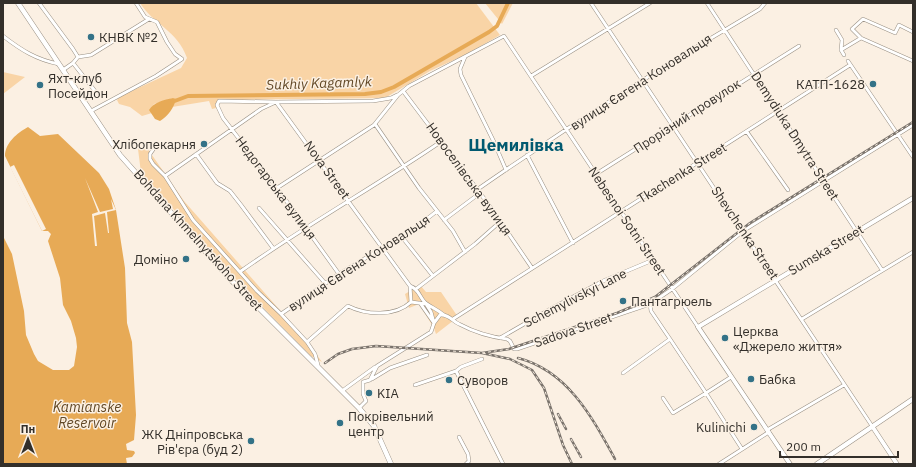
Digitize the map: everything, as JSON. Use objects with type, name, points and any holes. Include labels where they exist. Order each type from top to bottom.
[{"type":"main road","name":"Bohdana Khmelnytskoho Street","points":[[18,3],[120,155],[210,257],[359,408],[374,426],[391,464]]},
{"type":"main road","points":[[817,464],[913,399]]},
{"type":"street","points":[[39,3],[78,58]]},
{"type":"street","points":[[91,111],[156,76],[182,58],[175,54],[157,22],[149,19],[136,3]]},
{"type":"street","name":"Shevchenka Street","points":[[591,3],[897,464]]},
{"type":"street","points":[[531,76],[650,3]]},
{"type":"street","name":"Demydiuka Dmytra Street","points":[[707,3],[778,112],[824,179],[882,270]]},
{"type":"street","name":"вулиця Євгена Коновальця","points":[[444,220],[506,170],[528,155],[760,8],[765,3]]},
{"type":"street","points":[[63,70],[78,58],[91,55],[149,19]]},
{"type":"street","points":[[913,32],[899,25],[894,33],[864,19],[852,28],[861,38],[913,61]]},
{"type":"street","points":[[836,30],[842,40],[841,50],[844,56]]},
{"type":"street","points":[[3,36],[20,49],[43,61],[59,64]]},
{"type":"street","name":"Nebesnoi Sotni Street","points":[[465,57],[504,36],[790,464]]},
{"type":"street","points":[[841,50],[861,38]]},
{"type":"street","name":"Прорізний провулок","points":[[596,174],[799,46]]},
{"type":"street","points":[[277,188],[375,124],[398,95],[403,91],[421,79],[465,57]]},
{"type":"street","points":[[465,57],[460,69],[461,75],[506,170]]},
{"type":"street","points":[[848,61],[913,157]]},
{"type":"street","points":[[73,63],[95,91]]},
{"type":"street","name":"Tkachenka Street","points":[[453,319],[850,65]]},
{"type":"street","name":"Новоселівська вулиця","points":[[403,91],[479,191],[532,268]]},
{"type":"street","points":[[165,176],[268,105],[276,102],[373,101],[391,98],[398,95]]},
{"type":"street","name":"Недогарська вулиця","points":[[276,102],[219,101],[217,105],[219,111],[339,274]]},
{"type":"street","name":"Nova Street","points":[[276,102],[410,286],[416,289],[431,312],[434,323]]},
{"type":"street","points":[[375,124],[460,241],[465,252]]},
{"type":"street","name":"Sadova Street","points":[[517,349],[650,304],[672,289],[743,230],[913,125]]},
{"type":"street","points":[[747,132],[788,190]]},
{"type":"street","points":[[241,271],[273,248],[350,202],[442,141]]},
{"type":"street","points":[[157,144],[150,154],[150,159],[165,176],[193,220],[241,271],[257,291],[281,314],[306,342],[315,354],[318,367]]},
{"type":"street","points":[[196,154],[217,183],[230,191],[273,248]]},
{"type":"street","points":[[528,155],[573,242]]},
{"type":"street","name":"Sumska Street","points":[[698,327],[913,198]]},
{"type":"street","points":[[259,208],[326,283]]},
{"type":"street","name":"вулиця Євгена Коновальця","points":[[281,314],[339,274],[402,236],[437,211]]},
{"type":"street","points":[[416,289],[465,252],[501,222]]},
{"type":"street","points":[[402,236],[433,276]]},
{"type":"street","points":[[802,319],[913,252]]},
{"type":"street","name":"Schemylivskyi Lane","points":[[499,338],[603,281],[653,260]]},
{"type":"street","points":[[306,342],[348,306],[368,313],[380,313],[406,307],[411,302],[410,286]]},
{"type":"street","name":"Nova Street","points":[[411,302],[419,302],[436,308],[444,315],[453,319],[454,322],[469,329],[510,341],[514,349],[517,349]]},
{"type":"street","points":[[419,302],[427,311],[434,323]]},
{"type":"street","points":[[650,304],[650,310],[706,393],[742,450]]},
{"type":"street","points":[[342,391],[364,374],[407,346],[425,337],[431,332],[438,317],[444,315]]},
{"type":"street","points":[[623,373],[670,339]]},
{"type":"street","points":[[363,382],[370,380],[390,368],[427,355]]},
{"type":"street","points":[[415,385],[456,371],[461,367],[482,359]]},
{"type":"street","points":[[370,380],[377,366]]},
{"type":"street","points":[[456,371],[503,464]]},
{"type":"street","points":[[359,408],[366,401],[363,394],[364,374]]},
{"type":"street","points":[[663,398],[673,413],[731,376]]},
{"type":"street","points":[[719,464],[742,450],[768,431],[844,386]]},
{"type":"street","points":[[459,437],[468,454],[468,461],[466,464]]},
{"type":"shaded area","points":[[140,3],[476,3],[500,35],[467,54],[430,71],[385,98],[218,100],[216,108],[212,109],[209,101],[172,107],[176,100],[173,98],[154,104],[150,110],[152,113],[142,116],[130,107],[119,104],[117,100],[119,97],[181,68],[187,58],[178,41],[145,10]]},
{"type":"shaded area","points":[[485,3],[513,3],[502,24]]},
{"type":"shaded area","points":[[3,72],[25,77],[3,94]]},
{"type":"shaded area","points":[[145,145],[184,201],[306,340],[322,362],[311,356],[243,287],[141,173],[138,149]]},
{"type":"shaded area","points":[[420,285],[426,292],[441,292],[458,317],[436,334],[434,328],[419,304],[409,308],[405,294]]},
{"type":"water","points":[[173,98],[176,99],[168,114],[160,121],[155,119],[149,110],[151,107],[160,102]]},
{"type":"water","name":"Kamianske Reservoir","points":[[28,127],[40,136],[58,134],[99,173],[109,189],[116,210],[125,268],[127,323],[132,342],[136,415],[134,440],[126,444],[127,450],[134,451],[135,453],[132,457],[126,458],[127,464],[3,464],[3,236],[12,254],[24,311],[26,335],[38,361],[53,370],[69,370],[74,366],[77,347],[71,321],[63,305],[60,278],[48,241],[51,234],[48,231],[42,231],[5,156],[7,147],[12,139]]},
{"type":"pier","points":[[14,165],[46,229],[42,231],[10,167]]},
{"type":"pier","points":[[85,178],[100,212],[113,209],[111,199],[116,210],[107,212],[109,233],[105,213],[94,216],[97,246],[95,246],[92,214],[98,212]]},
{"type":"waterway","name":"Sukhiy Kagamlyk","points":[[172,102],[188,96],[365,94],[381,92],[394,87],[489,32],[497,26],[508,3]]},
{"type":"railway","points":[[482,353],[509,349],[617,313],[655,297],[750,223],[913,122]]},
{"type":"railway","points":[[325,363],[338,354],[352,349],[376,346],[482,353],[510,359],[532,370],[544,388],[563,445],[572,464]]},
{"type":"railway","points":[[518,358],[536,364],[551,373],[565,385],[587,412],[615,459]]},
{"type":"railway","points":[[558,414],[566,429]]},
{"type":"railway","points":[[571,439],[581,457]]},
{"type":"place","name":"КНВК №2","points":[[91,37]]},
{"type":"place","name":"КАТП-1628","points":[[873,84]]},
{"type":"place","name":"Яхт-клуб Посейдон","points":[[40,85]]},
{"type":"place","name":"Хлібопекарня","points":[[204,144]]},
{"type":"place","name":"Доміно","points":[[186,259]]},
{"type":"place","name":"Пантагрюель","points":[[623,301]]},
{"type":"place","name":"Церква «Джерело життя»","points":[[725,338]]},
{"type":"place","name":"Бабка","points":[[751,379]]},
{"type":"place","name":"Суворов","points":[[449,380]]},
{"type":"place","name":"KIA","points":[[369,393]]},
{"type":"place","name":"Покрівельний центр","points":[[340,423]]},
{"type":"place","name":"Kulinichi","points":[[754,427]]},
{"type":"place","name":"ЖК Дніпровська Рів'єра (буд 2)","points":[[251,441]]},
{"type":"district","name":"Щемилівка","points":[[516,145]]}]
